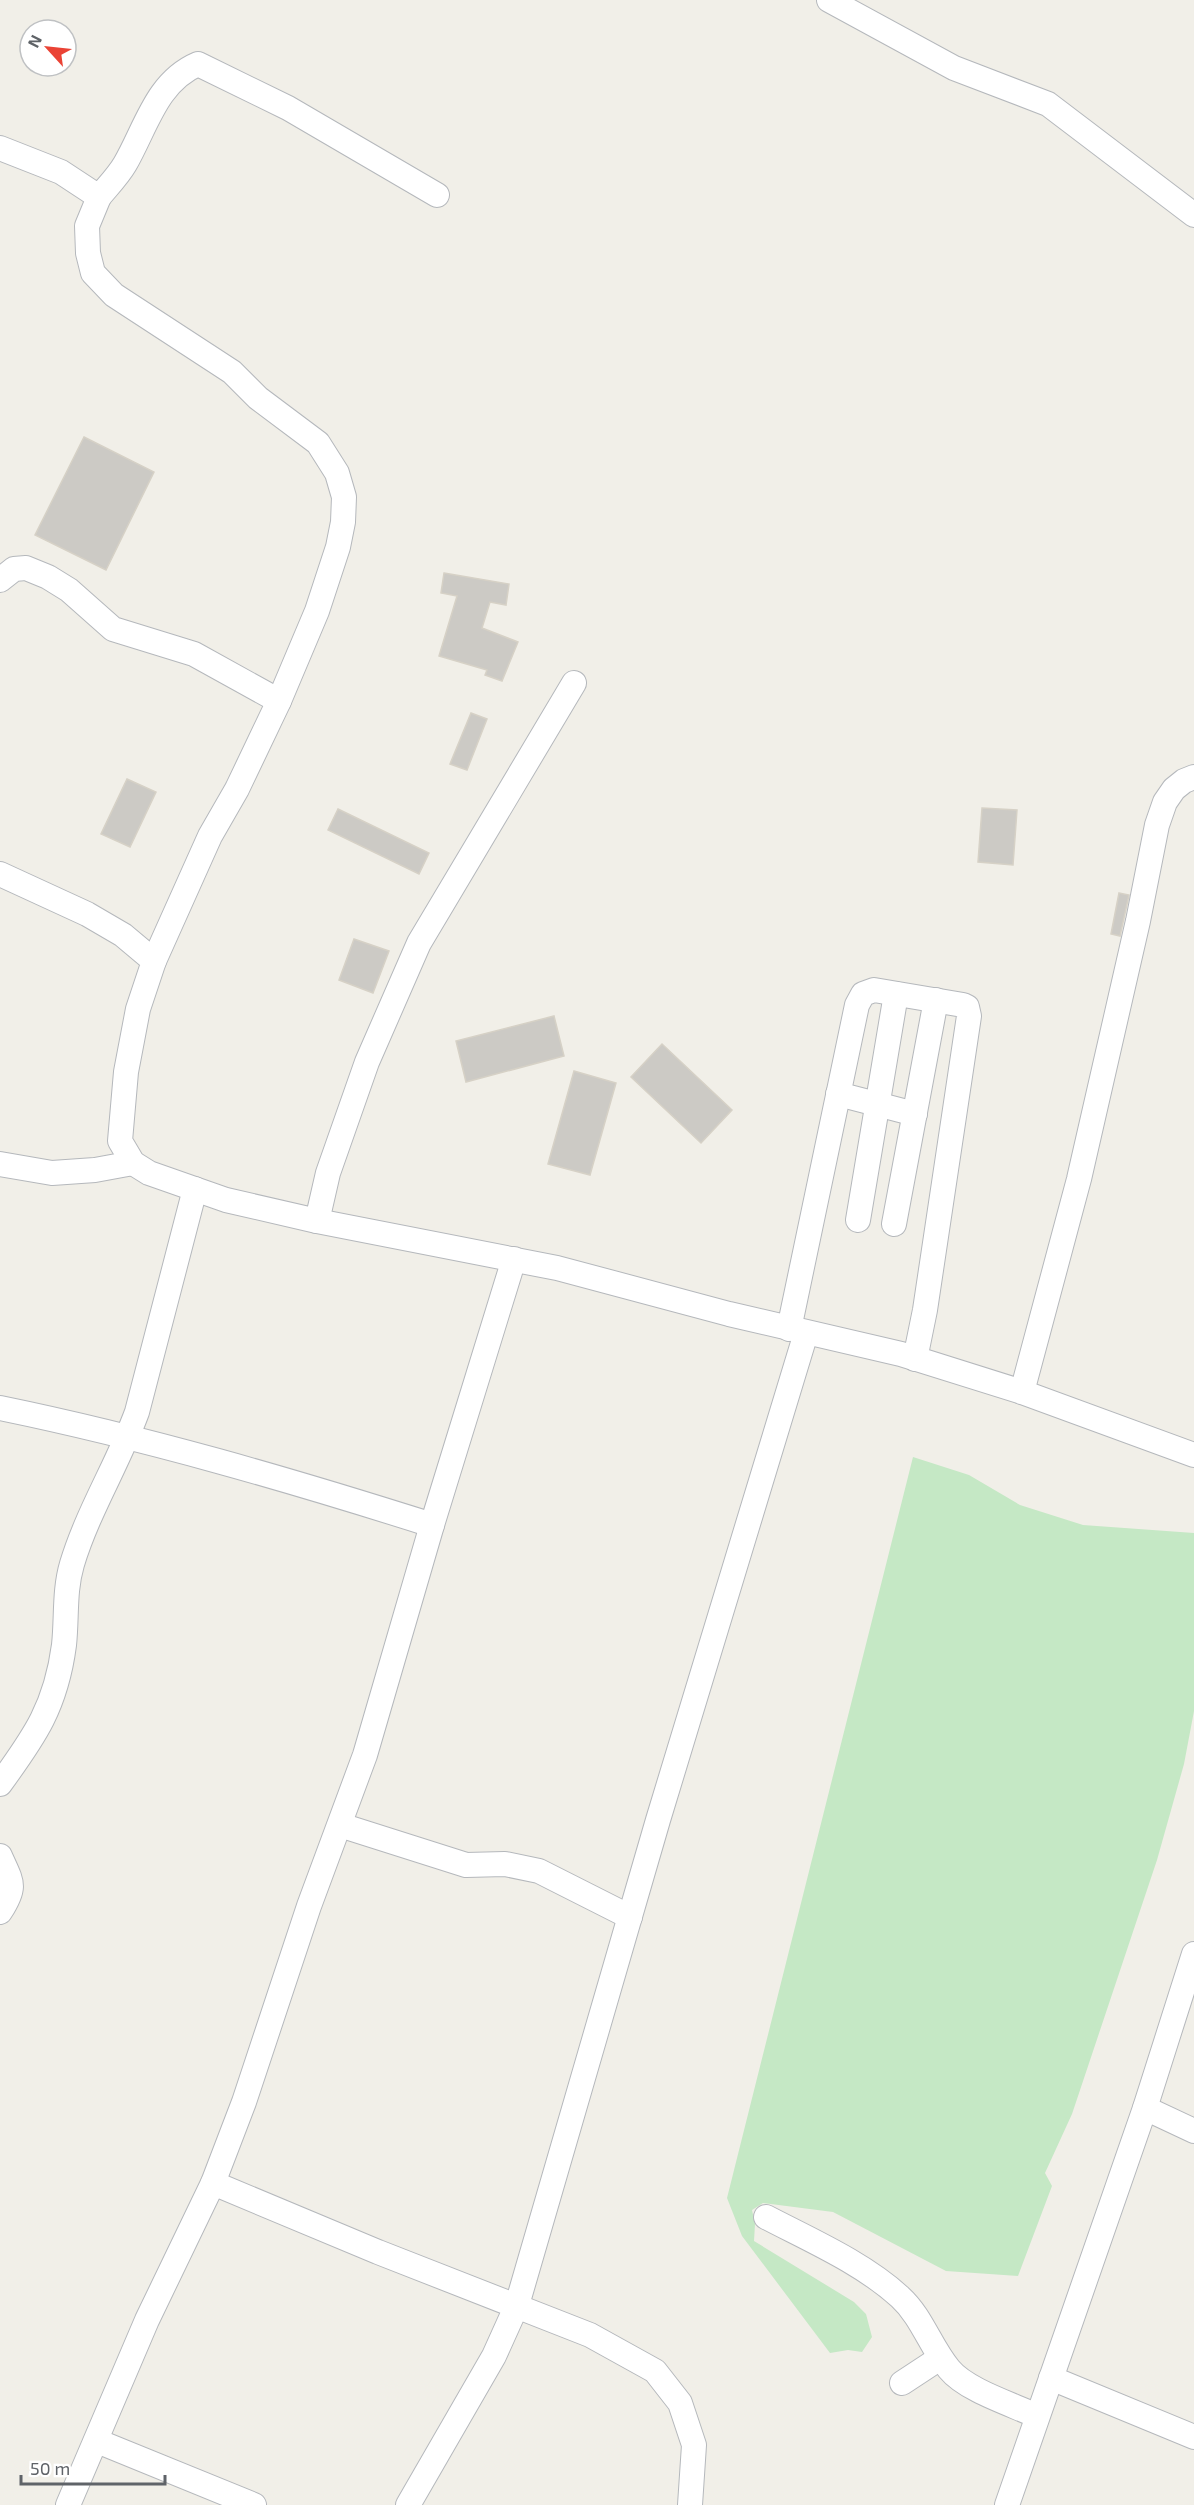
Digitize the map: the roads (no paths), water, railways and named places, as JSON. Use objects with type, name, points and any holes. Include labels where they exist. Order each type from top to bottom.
[{"type":"street","points":[[829,0],[954,68],[1048,104],[1194,215]]},
{"type":"street","points":[[437,195],[288,108],[198,64],[176,76],[153,106],[125,164],[99,197],[87,226],[88,253],[93,273],[114,295],[232,372],[258,398],[318,443],[337,473],[344,497],[343,522],[338,547],[317,610],[279,701],[237,789],[206,845],[154,961],[138,1009],[126,1072],[120,1141],[133,1163],[149,1173],[226,1200],[316,1221],[557,1268],[915,1359],[1022,1392],[1194,1455]]},
{"type":"street","points":[[0,148],[61,172],[99,197]]},
{"type":"street","points":[[0,580],[14,569],[27,568],[48,577],[76,596],[113,629],[194,654],[279,701]]},
{"type":"street","points":[[316,1221],[328,1173],[367,1062],[418,943],[574,683]]},
{"type":"street","points":[[1022,1392],[1079,1179],[1138,921],[1157,825],[1165,802],[1174,789],[1194,777]]},
{"type":"street","points":[[0,874],[87,914],[123,935],[154,961]]},
{"type":"street","points":[[408,2505],[494,2356],[517,2305],[798,1331],[838,1094],[857,1005],[863,994],[874,990],[963,1005],[967,1007],[969,1016],[915,1359]]},
{"type":"street","points":[[858,1220],[896,994]]},
{"type":"street","points":[[894,1224],[936,1000]]},
{"type":"street","points":[[838,1094],[915,1114]]},
{"type":"street","points":[[0,1164],[52,1173],[95,1170],[133,1163]]},
{"type":"street","points":[[0,1784],[34,1738],[58,1683],[64,1644],[65,1593],[72,1563],[103,1485],[128,1437],[195,1189]]},
{"type":"street","points":[[68,2505],[147,2320],[213,2183],[244,2102],[309,1906],[365,1755],[432,1525],[514,1259]]},
{"type":"street","points":[[0,1408],[128,1437],[293,1481],[432,1525]]},
{"type":"street","points":[[340,1825],[466,1865],[505,1864],[539,1871],[630,1917]]},
{"type":"street","points":[[0,1856],[12,1884],[9,1898],[0,1912]]},
{"type":"street","points":[[1007,2505],[1145,2108],[1194,1954]]},
{"type":"street","points":[[1145,2108],[1194,2131]]},
{"type":"street","points":[[213,2183],[378,2252],[590,2335],[655,2371],[680,2403],[694,2445],[690,2505]]},
{"type":"street","points":[[766,2217],[849,2261],[898,2295],[918,2316],[940,2358],[967,2384],[1037,2416]]},
{"type":"street","points":[[902,2383],[940,2358]]},
{"type":"street","points":[[1051,2378],[1194,2438]]},
{"type":"street","points":[[97,2441],[254,2505]]}]
